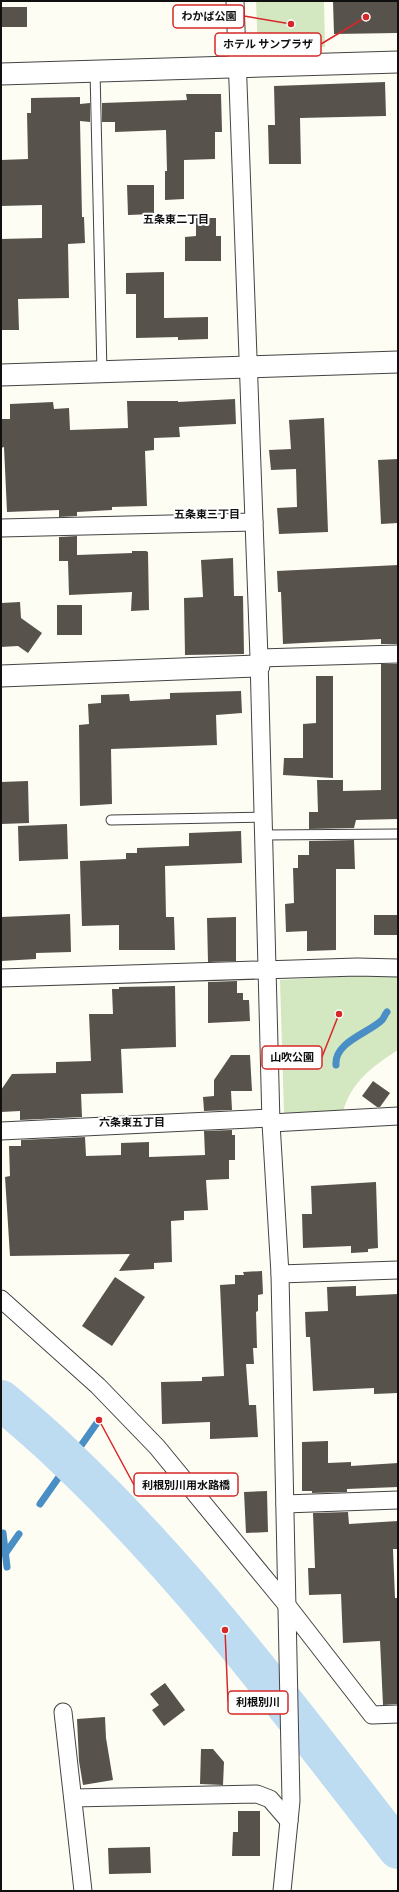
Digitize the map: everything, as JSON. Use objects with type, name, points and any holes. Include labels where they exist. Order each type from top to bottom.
[{"type":"street","points":[[235,1],[236,66],[259,662],[271,1121],[280,1274],[291,1801],[282,1891]]},
{"type":"street","points":[[1,74],[398,62]]},
{"type":"street","points":[[1,375],[398,362]]},
{"type":"street","points":[[1,528],[254,522]]},
{"type":"street","points":[[1,676],[398,654]]},
{"type":"street","points":[[1,978],[268,971],[357,967],[398,968]]},
{"type":"street","points":[[1,1131],[398,1116]]},
{"type":"street","points":[[280,1274],[398,1270]]},
{"type":"street","points":[[1,1299],[98,1386],[126,1413],[157,1447],[286,1604],[372,1715],[398,1714]]},
{"type":"street","points":[[285,1504],[398,1500]]},
{"type":"street","points":[[63,1712],[83,1891]]},
{"type":"street","points":[[73,1798],[257,1794],[270,1799],[289,1821]]},
{"type":"lane","points":[[95,71],[102,372]]},
{"type":"lane","points":[[111,820],[263,817]]},
{"type":"lane","points":[[264,835],[398,834]]},
{"type":"green space","points":[[256,1],[324,1],[325,47],[258,49]]},
{"type":"green space","points":[[350,976],[398,976],[398,1050],[380,1062],[364,1076],[351,1092],[343,1112],[284,1114],[280,980]]},
{"type":"building","points":[[333,1],[398,1],[398,33],[334,34]]},
{"type":"building","points":[[1,7],[27,7],[27,27],[1,27]]},
{"type":"building","points":[[385,82],[386,116],[300,118],[301,164],[269,164],[268,125],[275,125],[274,86]]},
{"type":"building","points":[[186,94],[221,94],[222,132],[215,132],[215,159],[184,160],[184,199],[165,200],[165,171],[167,171],[166,130],[115,132],[115,122],[102,122],[102,103],[187,100]]},
{"type":"building","points":[[80,97],[80,104],[90,103],[90,122],[80,121],[82,217],[84,217],[85,243],[68,244],[69,298],[18,299],[19,330],[1,330],[1,239],[42,238],[42,205],[1,206],[1,160],[28,159],[27,113],[31,113],[31,98]]},
{"type":"building","points":[[127,185],[154,185],[154,214],[128,215]]},
{"type":"building","points":[[196,218],[216,218],[216,236],[221,236],[221,261],[185,261],[185,237],[196,236]]},
{"type":"building","points":[[164,272],[164,318],[208,317],[208,339],[178,340],[178,337],[136,338],[136,294],[126,294],[126,273]]},
{"type":"building","points":[[235,399],[236,424],[179,427],[180,437],[154,438],[154,450],[145,451],[147,506],[112,507],[112,510],[77,512],[77,516],[59,517],[59,510],[7,512],[4,447],[1,448],[1,419],[10,419],[10,404],[53,402],[54,409],[69,408],[70,430],[128,428],[127,401],[178,402]]},
{"type":"building","points":[[324,418],[328,532],[279,534],[277,508],[297,507],[296,469],[271,470],[269,450],[291,449],[289,420]]},
{"type":"building","points":[[398,459],[398,523],[381,524],[378,460]]},
{"type":"building","points":[[77,536],[77,555],[132,553],[132,551],[148,552],[149,610],[131,611],[132,592],[69,595],[68,561],[59,561],[59,537]]},
{"type":"building","points":[[233,558],[234,596],[243,596],[244,654],[185,655],[184,598],[203,597],[201,560]]},
{"type":"building","points":[[398,565],[398,644],[381,644],[381,639],[283,644],[281,592],[278,592],[277,571]]},
{"type":"building","points":[[20,602],[21,618],[42,633],[28,653],[18,646],[1,647],[1,603]]},
{"type":"building","points":[[57,605],[82,605],[82,635],[57,635]]},
{"type":"building","points":[[381,664],[398,664],[398,819],[356,820],[354,828],[309,829],[309,812],[318,812],[317,780],[343,780],[343,791],[381,790]]},
{"type":"building","points":[[316,676],[333,676],[333,778],[283,775],[284,758],[303,758],[303,724],[316,723]]},
{"type":"building","points":[[241,691],[242,713],[216,715],[217,745],[111,749],[112,804],[80,806],[79,725],[89,724],[88,704],[101,703],[101,695],[129,694],[130,701],[170,699],[170,693]]},
{"type":"building","points":[[28,781],[29,823],[1,824],[1,782]]},
{"type":"building","points":[[67,824],[68,859],[19,861],[18,826]]},
{"type":"building","points":[[241,831],[242,863],[165,866],[166,917],[174,917],[175,950],[119,950],[119,925],[82,926],[80,861],[126,859],[126,853],[137,853],[137,848],[189,846],[189,833]]},
{"type":"building","points":[[354,840],[355,869],[336,869],[336,950],[307,951],[307,931],[286,932],[285,904],[294,903],[293,868],[298,868],[298,855],[309,855],[309,841]]},
{"type":"building","points":[[70,914],[71,952],[36,953],[36,959],[1,961],[1,917]]},
{"type":"building","points":[[374,915],[398,915],[398,935],[374,935]]},
{"type":"building","points":[[236,917],[236,961],[208,962],[207,918]]},
{"type":"building","points":[[237,981],[237,993],[243,993],[243,1000],[249,1000],[250,1021],[208,1023],[208,982]]},
{"type":"building","points":[[175,986],[176,1047],[121,1049],[123,1093],[81,1094],[82,1117],[20,1120],[20,1111],[1,1112],[1,1090],[12,1074],[56,1073],[56,1062],[91,1061],[89,1014],[113,1014],[112,989],[119,989],[119,987]]},
{"type":"building","points":[[231,1055],[250,1055],[252,1091],[231,1091],[232,1110],[204,1111],[203,1097],[214,1096],[214,1080]]},
{"type":"building","points":[[373,1081],[390,1093],[380,1107],[377,1107],[362,1096]]},
{"type":"building","points":[[232,1130],[232,1135],[235,1135],[235,1160],[229,1160],[229,1179],[206,1180],[208,1210],[184,1211],[184,1220],[171,1221],[172,1262],[154,1263],[154,1269],[119,1271],[130,1254],[10,1256],[5,1177],[10,1176],[9,1146],[21,1146],[21,1140],[85,1137],[86,1156],[121,1155],[121,1143],[149,1142],[149,1157],[205,1155],[204,1131]]},
{"type":"building","points":[[376,1182],[378,1248],[368,1249],[368,1252],[351,1253],[351,1246],[303,1248],[302,1214],[312,1214],[311,1186]]},
{"type":"building","points":[[262,1271],[263,1294],[258,1295],[258,1311],[256,1312],[257,1348],[253,1348],[254,1364],[246,1364],[249,1405],[256,1405],[258,1437],[210,1439],[210,1422],[162,1424],[161,1382],[202,1381],[202,1377],[224,1376],[220,1285],[235,1284],[235,1275],[244,1275],[243,1272]]},
{"type":"building","points":[[115,1277],[145,1297],[112,1346],[82,1326]]},
{"type":"building","points":[[356,1286],[356,1296],[398,1294],[398,1393],[374,1394],[374,1388],[313,1391],[310,1337],[306,1337],[305,1312],[328,1311],[327,1287]]},
{"type":"building","points":[[328,1441],[328,1463],[351,1462],[351,1466],[398,1463],[398,1487],[347,1489],[347,1492],[312,1493],[312,1491],[302,1491],[302,1442]]},
{"type":"building","points":[[267,1491],[268,1532],[246,1533],[244,1492]]},
{"type":"building","points":[[348,1512],[349,1524],[398,1521],[398,1549],[393,1549],[395,1598],[398,1598],[398,1704],[383,1705],[380,1641],[343,1643],[341,1594],[309,1595],[308,1568],[315,1568],[313,1513]]},
{"type":"building","points":[[165,1683],[185,1710],[164,1726],[152,1710],[159,1705],[150,1694]]},
{"type":"building","points":[[105,1717],[106,1738],[113,1780],[83,1785],[79,1761],[77,1719]]},
{"type":"building","points":[[201,1749],[213,1749],[224,1762],[223,1785],[200,1784]]},
{"type":"building","points":[[238,1811],[260,1811],[260,1856],[232,1856],[233,1832],[238,1832]]},
{"type":"building","points":[[150,1847],[151,1873],[109,1874],[108,1848]]},
{"type":"waterway","points":[[336,1065],[337,1057],[346,1044],[376,1025],[382,1020],[387,1012]]},
{"type":"waterway","points":[[1,1400],[33,1427],[110,1501],[154,1548],[197,1597],[279,1696],[398,1849]]},
{"type":"waterway","points":[[40,1504],[99,1420]]},
{"type":"waterway","points":[[3,1533],[7,1567]]},
{"type":"waterway","points":[[5,1554],[19,1534]]},
{"type":"place","name":"ホテル サンプラザ","points":[[366,17]]},
{"type":"place","name":"わかば公園","points":[[291,24]]},
{"type":"place","name":"山吹公園","points":[[339,1014]]},
{"type":"place","name":"利根別川用水路橋","points":[[99,1420]]},
{"type":"place","name":"利根別川","points":[[225,1630]]},
{"type":"district","name":"五条東二丁目","points":[[176,218]]},
{"type":"district","name":"五条東三丁目","points":[[207,513]]},
{"type":"district","name":"六条東五丁目","points":[[132,1121]]}]
